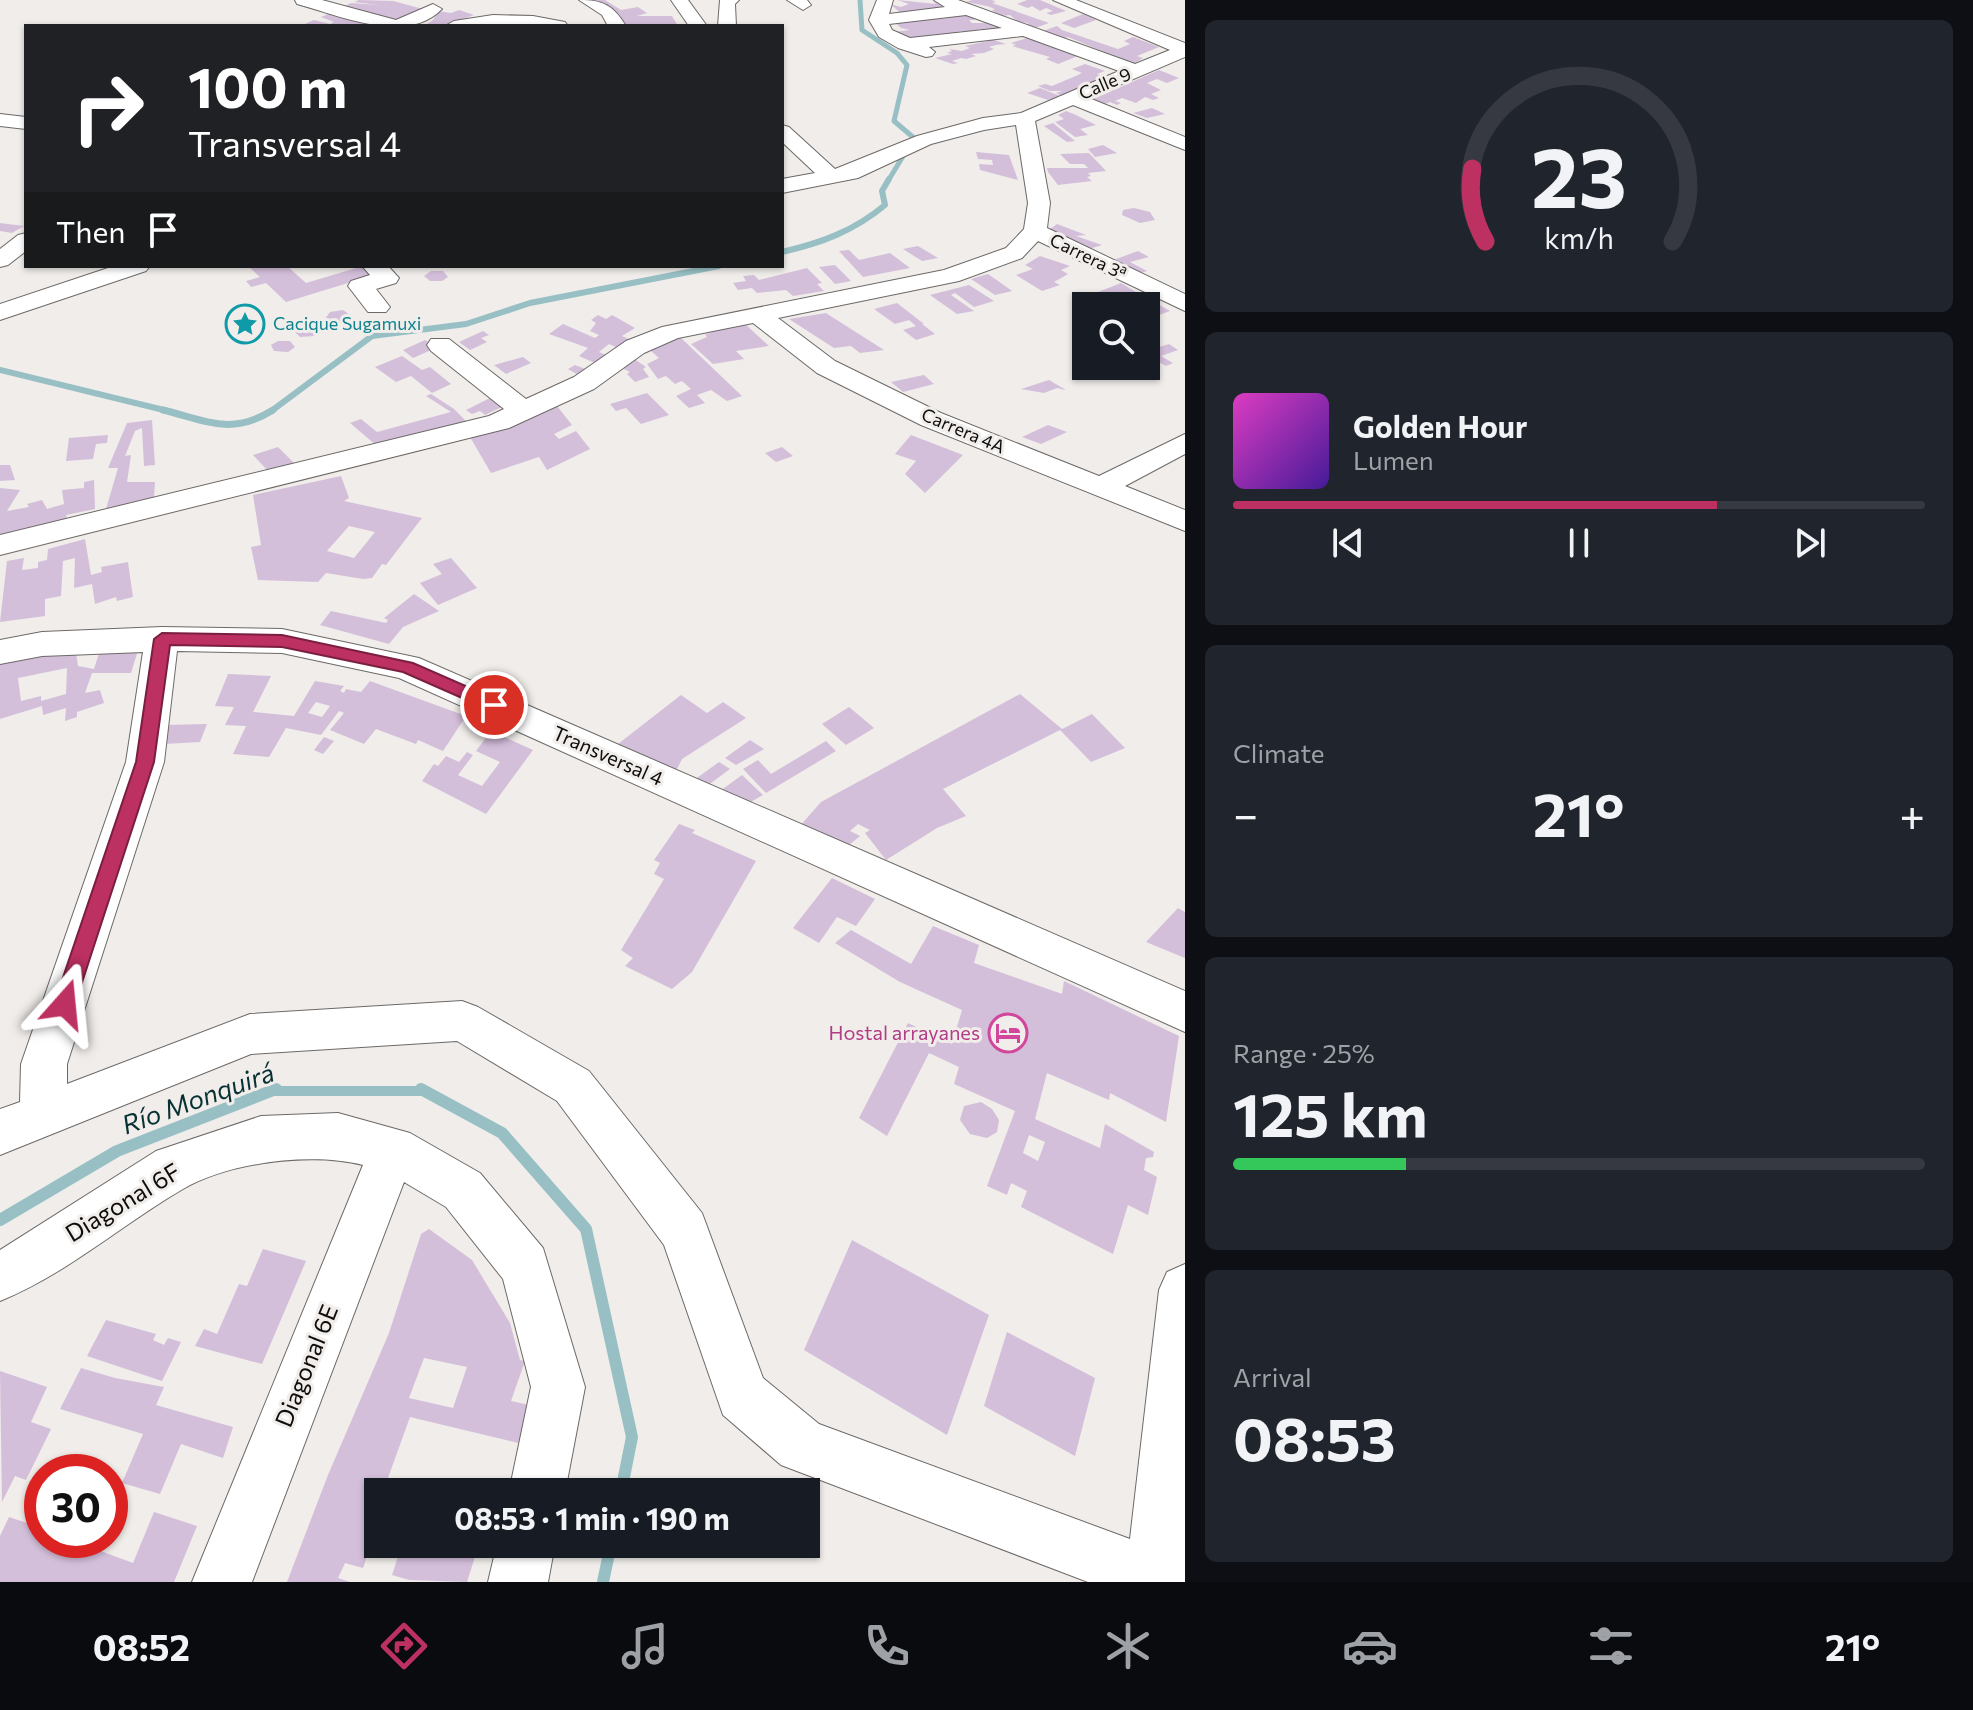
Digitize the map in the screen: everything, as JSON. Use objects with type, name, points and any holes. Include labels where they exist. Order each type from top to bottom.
[{"type":"street","points":[[303,0],[390,24]]},
{"type":"street","points":[[306,20],[353,0]]},
{"type":"street","points":[[587,0],[609,12],[616,24]]},
{"type":"street","points":[[679,0],[697,24]]},
{"type":"street","points":[[727,24],[727,2],[731,0]]},
{"type":"street","points":[[885,0],[878,20],[885,33],[904,44],[929,52],[958,40],[1024,30]]},
{"type":"street","points":[[942,0],[1136,71]]},
{"type":"street","points":[[1061,0],[1185,49]]},
{"type":"street","points":[[407,2],[429,4]]},
{"type":"street","points":[[401,24],[429,4]]},
{"type":"street","points":[[415,24],[429,4]]},
{"type":"street","points":[[878,20],[970,9]]},
{"type":"street","points":[[461,24],[528,19],[550,24]]},
{"type":"street","name":"Calle 9","points":[[784,186],[850,173],[915,143],[983,124],[1025,118],[1185,49]]},
{"type":"street","points":[[1156,64],[1185,75]]},
{"type":"street","points":[[1073,98],[1185,144]]},
{"type":"street","points":[[0,545],[499,422],[584,383],[635,347],[659,337],[756,313],[950,276],[1014,253],[1035,231],[1039,203],[1025,118]]},
{"type":"street","points":[[0,120],[24,123]]},
{"type":"street","points":[[784,133],[832,178]]},
{"type":"street","name":"Carrera 3ª","points":[[1035,231],[1185,304]]},
{"type":"street","points":[[0,260],[24,242]]},
{"type":"street","points":[[0,312],[132,268]]},
{"type":"street","points":[[376,268],[387,278],[360,286],[377,307]]},
{"type":"street","name":"Carrera 4A","points":[[756,313],[826,367],[931,419],[1185,521]]},
{"type":"street","points":[[440,345],[523,411]]},
{"type":"street","points":[[1101,487],[1185,443]]},
{"type":"street","points":[[22,1122],[145,762],[162,639]]},
{"type":"street","name":"Transversal 4","points":[[0,652],[42,644],[162,639],[282,641],[407,667],[1185,1012]]},
{"type":"street","points":[[22,1122],[250,1034],[462,1021],[573,1086],[684,1231],[742,1396],[801,1445],[1158,1580],[1185,1290]]},
{"type":"street","name":"Diagonal 6F","points":[[0,1276],[15,1270],[173,1168],[261,1139],[338,1136],[393,1149],[463,1190],[525,1266],[558,1387],[540,1478]]},
{"type":"street","name":"Diagonal 6E","points":[[222,1582],[393,1149]]},
{"type":"street","points":[[518,1582],[523,1558]]},
{"type":"building","points":[[591,0],[605,0],[621,10],[638,7],[647,13],[637,16],[672,16],[677,24],[623,24]]},
{"type":"building","points":[[897,0],[936,4],[932,0],[947,6],[902,14],[890,4],[901,7],[909,4]]},
{"type":"building","points":[[992,0],[996,2],[992,3],[1049,23],[1028,27],[1024,25],[1029,23],[1018,22],[1010,15],[1000,16],[992,10],[995,9],[966,2]]},
{"type":"building","points":[[1040,0],[1066,11],[1051,15],[1046,13],[1053,11],[1046,8],[1040,11],[1032,6],[1028,8],[1017,4]]},
{"type":"building","points":[[393,1],[423,9],[395,22],[339,9],[351,3],[379,5],[354,2]]},
{"type":"building","points":[[459,10],[474,15],[449,24],[427,24],[438,11],[451,13]]},
{"type":"building","points":[[333,12],[387,24],[330,24],[334,22],[321,17]]},
{"type":"building","points":[[1083,14],[1096,20],[1074,28],[1061,23]]},
{"type":"building","points":[[947,15],[970,16],[975,20],[969,20],[972,23],[986,23],[981,20],[1002,29],[932,35],[936,38],[907,37],[893,32],[910,30],[901,28],[893,21],[950,18]]},
{"type":"building","points":[[314,20],[330,24],[305,24]]},
{"type":"building","points":[[1057,26],[1118,49],[1130,44],[1124,41],[1133,37],[1159,47],[1137,56],[1143,58],[1133,64],[1068,37],[1060,40],[1060,37],[1043,31]]},
{"type":"building","points":[[988,38],[1006,44],[989,47],[994,49],[971,54],[976,56],[952,61],[958,63],[953,64],[935,58],[952,54],[947,53],[952,51],[949,49],[962,51],[970,48],[965,46],[988,41],[984,40]]},
{"type":"building","points":[[1027,38],[1055,44],[1049,46],[1078,56],[1058,64],[1046,59],[1050,57],[1012,46],[1016,45],[1011,43]]},
{"type":"building","points":[[1085,64],[1105,71],[1097,74],[1106,78],[1065,97],[1056,93],[1062,91],[1050,91],[1038,86],[1052,86],[1078,75],[1082,73],[1072,69]]},
{"type":"building","points":[[1159,70],[1179,78],[1167,83],[1157,79],[1147,83],[1161,90],[1151,94],[1159,98],[1153,100],[1145,97],[1136,103],[1122,98],[1115,101],[1121,103],[1117,105],[1110,102],[1103,105],[1091,100]]},
{"type":"building","points":[[1040,88],[1060,96],[1048,100],[1027,93]]},
{"type":"building","points":[[1152,108],[1165,114],[1147,118],[1133,113]]},
{"type":"building","points":[[1066,111],[1096,125],[1080,129],[1088,135],[1075,137],[1055,122],[1064,119],[1058,115]]},
{"type":"building","points":[[1053,123],[1075,141],[1067,142],[1044,126]]},
{"type":"building","points":[[1103,145],[1117,153],[1095,157],[1088,149]]},
{"type":"building","points":[[976,152],[1009,155],[1018,180],[980,170],[979,164],[993,165],[992,160],[978,159]]},
{"type":"building","points":[[1089,153],[1106,171],[1088,173],[1091,176],[1087,177],[1092,181],[1058,185],[1048,172],[1047,168],[1088,168],[1084,164],[1070,164],[1060,154]]},
{"type":"building","points":[[1134,208],[1150,212],[1155,220],[1140,223],[1122,215],[1123,210]]},
{"type":"building","points":[[0,223],[24,226],[12,233],[0,231]]},
{"type":"building","points":[[1057,224],[1086,235],[1076,236],[1102,245],[1082,251],[1049,230]]},
{"type":"building","points":[[918,246],[938,258],[922,261],[903,249]]},
{"type":"building","points":[[849,250],[859,260],[890,253],[910,268],[863,277],[839,251]]},
{"type":"building","points":[[1138,251],[1149,257],[1130,262],[1147,271],[1135,275],[1108,262]]},
{"type":"building","points":[[1040,256],[1070,266],[1061,270],[1068,274],[1054,282],[1060,285],[1042,291],[1016,275],[1033,269],[1025,265]]},
{"type":"building","points":[[835,265],[851,281],[835,284],[819,267]]},
{"type":"building","points":[[250,268],[289,268],[306,283],[356,268],[365,268],[374,275],[286,302],[266,283],[251,287],[246,281],[260,277]]},
{"type":"building","points":[[807,268],[822,283],[817,284],[824,291],[793,296],[786,290],[757,293],[752,288],[738,290],[733,283],[746,281],[743,276],[754,275],[759,280]]},
{"type":"building","points":[[431,271],[443,271],[448,277],[442,281],[430,281],[424,276]]},
{"type":"building","points":[[988,274],[1012,291],[995,295],[971,279]]},
{"type":"building","points":[[1121,283],[1137,292],[1098,292]]},
{"type":"building","points":[[969,285],[994,301],[974,307],[955,293],[951,295],[974,311],[957,314],[930,295]]},
{"type":"building","points":[[897,303],[935,334],[916,340],[903,330],[916,326],[909,320],[895,324],[874,309]]},
{"type":"building","points":[[1160,305],[1170,311],[1160,315]]},
{"type":"building","points":[[343,310],[350,315],[345,321],[332,323],[325,319],[330,312]]},
{"type":"building","points":[[826,313],[884,350],[860,353],[851,346],[834,348],[789,319]]},
{"type":"building","points":[[598,315],[606,319],[612,315],[635,328],[622,336],[629,339],[618,348],[609,344],[599,352],[616,359],[587,380],[568,369],[575,365],[593,372],[598,368],[592,366],[595,363],[579,356],[588,348],[549,334],[563,324],[595,338],[599,335],[590,331],[596,323],[591,320]]},
{"type":"building","points":[[744,323],[769,346],[736,351],[744,359],[713,364],[691,344],[707,337],[705,334],[711,333],[708,330]]},
{"type":"building","points":[[302,324],[316,324],[322,330],[314,336],[300,337],[294,331]]},
{"type":"building","points":[[483,331],[489,335],[481,338],[487,342],[470,350],[459,342]]},
{"type":"building","points":[[680,337],[742,396],[727,401],[711,390],[697,395],[705,403],[689,408],[676,396],[691,389],[682,381],[675,384],[666,376],[658,379],[647,364],[659,358],[650,350]]},
{"type":"building","points":[[425,340],[438,347],[413,358],[403,350]]},
{"type":"building","points":[[278,341],[290,341],[295,347],[288,352],[274,351],[271,345]]},
{"type":"building","points":[[1169,344],[1178,350],[1161,356],[1173,363],[1166,366],[1160,363],[1160,347]]},
{"type":"building","points":[[402,356],[422,370],[430,367],[451,384],[432,393],[411,376],[396,382],[375,367]]},
{"type":"building","points":[[523,357],[531,363],[506,374],[494,365]]},
{"type":"building","points":[[633,358],[646,367],[643,369],[649,377],[635,382],[627,374],[630,372],[620,367]]},
{"type":"building","points":[[924,375],[934,384],[903,392],[891,382]]},
{"type":"building","points":[[1049,380],[1066,390],[1057,388],[1044,393],[1021,389]]},
{"type":"building","points":[[647,393],[669,415],[641,424],[626,408],[616,411],[610,404]]},
{"type":"building","points":[[431,394],[467,422],[377,446],[350,423],[361,419],[377,432],[451,412],[426,396]]},
{"type":"building","points":[[496,395],[508,404],[485,415],[480,411],[472,414],[466,410]]},
{"type":"building","points":[[557,406],[572,425],[554,434],[559,439],[576,431],[590,449],[547,470],[539,457],[491,473],[470,437]]},
{"type":"building","points":[[152,420],[155,465],[144,466],[142,428],[135,431],[125,456],[131,455],[127,482],[155,482],[154,497],[106,509],[118,468],[108,468],[127,423]]},
{"type":"building","points":[[1048,425],[1067,432],[1041,444],[1022,437]]},
{"type":"building","points":[[108,435],[107,443],[96,444],[93,459],[66,461],[69,438]]},
{"type":"building","points":[[911,435],[963,455],[925,493],[905,474],[916,461],[895,454]]},
{"type":"building","points":[[278,447],[300,469],[269,472],[253,455]]},
{"type":"building","points":[[782,447],[793,456],[776,462],[765,453]]},
{"type":"building","points":[[0,465],[10,465],[15,480],[0,481]]},
{"type":"building","points":[[341,476],[349,498],[344,501],[422,518],[386,565],[382,564],[372,578],[326,573],[318,582],[258,580],[251,547],[261,545],[253,495]],"holes":[[[349,526],[375,532],[354,558],[327,551]]]},
{"type":"building","points":[[94,480],[95,509],[66,515],[68,522],[0,537],[0,488],[20,490],[7,511],[29,507],[27,504],[42,500],[47,509],[64,504],[62,490],[84,488],[84,482]]},
{"type":"building","points":[[85,539],[91,575],[102,572],[101,567],[128,562],[133,597],[117,601],[116,597],[95,604],[92,584],[74,588],[75,558],[63,561],[61,596],[45,599],[45,616],[0,622],[7,561],[24,558],[22,570],[38,568],[38,562],[47,560],[48,549]]},
{"type":"building","points":[[451,558],[477,588],[438,605],[420,583],[442,574],[433,564]]},
{"type":"building","points":[[414,594],[439,611],[403,627],[389,644],[320,625],[331,611],[386,623],[388,620],[384,618]]},
{"type":"building","points":[[75,646],[78,666],[94,669],[101,647],[139,647],[131,673],[92,673],[85,693],[100,690],[104,703],[77,712],[77,717],[65,721],[66,708],[43,715],[42,706],[0,719],[0,664]],"holes":[[[67,668],[66,694],[41,701],[41,696],[21,701],[18,678]]]},
{"type":"building","points":[[228,674],[271,676],[253,712],[294,716],[315,681],[344,686],[340,691],[344,693],[346,689],[361,692],[370,681],[466,716],[443,751],[418,740],[416,744],[376,729],[364,744],[330,730],[344,713],[339,711],[321,735],[286,728],[269,757],[233,754],[246,726],[225,725],[234,707],[215,706]],"holes":[[[316,702],[330,706],[322,717],[308,713]]]},
{"type":"building","points":[[1020,694],[1062,729],[1092,714],[1125,748],[1091,762],[1060,730],[943,789],[966,816],[937,828],[886,860],[865,833],[870,830],[858,824],[850,831],[860,836],[848,846],[800,826],[821,802]]},
{"type":"building","points":[[681,695],[707,713],[723,702],[746,718],[682,759],[676,771],[618,744]]},
{"type":"building","points":[[849,707],[874,728],[846,745],[822,724]]},
{"type":"building","points":[[207,724],[200,742],[164,744],[165,725]]},
{"type":"building","points":[[491,731],[533,750],[486,814],[422,781],[434,764],[438,766],[446,756],[459,762],[467,752],[473,755],[458,775],[482,786],[500,762],[476,751]]},
{"type":"building","points":[[324,737],[334,741],[323,754],[314,750]]},
{"type":"building","points":[[750,740],[764,749],[736,765],[725,758]]},
{"type":"building","points":[[826,741],[836,751],[766,793],[743,769],[758,760],[771,774]]},
{"type":"building","points":[[719,762],[730,769],[707,786],[694,780]]},
{"type":"building","points":[[742,775],[763,795],[749,803],[720,791]]},
{"type":"building","points":[[679,824],[695,830],[692,833],[756,861],[692,972],[672,989],[625,966],[633,958],[621,950],[664,879],[654,874],[660,863],[654,860]]},
{"type":"building","points":[[832,878],[875,899],[856,926],[837,917],[819,943],[793,928]]},
{"type":"building","points":[[1178,908],[1185,912],[1185,958],[1146,942]]},
{"type":"building","points":[[933,926],[979,945],[974,963],[1062,994],[1064,981],[1179,1036],[1166,1122],[1110,1093],[1109,1100],[1047,1073],[1035,1119],[1100,1148],[1105,1124],[1154,1152],[1153,1157],[1146,1158],[1144,1170],[1157,1177],[1148,1215],[1128,1205],[1113,1254],[1021,1207],[1027,1191],[1011,1183],[1007,1195],[987,1186],[1015,1111],[954,1084],[959,1067],[929,1053],[887,1136],[859,1118],[908,1023],[952,1044],[962,1010],[900,982],[835,943],[851,930],[911,964]],"holes":[[[1029,1135],[1045,1142],[1038,1161],[1023,1153]]]},
{"type":"building","points":[[981,1102],[992,1109],[999,1120],[997,1132],[987,1138],[970,1134],[960,1120],[964,1106]]},
{"type":"building","points":[[429,1229],[472,1260],[510,1323],[520,1360],[525,1361],[511,1401],[529,1405],[518,1443],[410,1417],[388,1478],[364,1478],[364,1558],[366,1558],[363,1568],[345,1563],[338,1578],[350,1582],[287,1582],[328,1475],[389,1333],[421,1234]],"holes":[[[424,1358],[467,1367],[453,1408],[409,1398]]]},
{"type":"building","points":[[852,1240],[989,1315],[947,1435],[804,1350]]},
{"type":"building","points":[[263,1249],[306,1261],[262,1364],[195,1346],[204,1329],[217,1334],[239,1284],[247,1286]]},
{"type":"building","points":[[106,1320],[156,1334],[153,1340],[164,1345],[168,1338],[181,1342],[162,1381],[87,1356]]},
{"type":"building","points":[[1007,1332],[1095,1378],[1075,1456],[984,1406]]},
{"type":"building","points":[[81,1368],[164,1387],[156,1405],[233,1427],[223,1458],[181,1444],[160,1494],[128,1485],[128,1469],[143,1434],[60,1409]]},
{"type":"building","points":[[0,1371],[47,1387],[31,1422],[51,1429],[39,1454],[24,1454],[24,1479],[15,1476],[2,1502]]},
{"type":"building","points":[[154,1512],[197,1526],[174,1582],[0,1582],[0,1536],[9,1517],[24,1522],[24,1558],[120,1558],[133,1563]]},
{"type":"building","points":[[397,1558],[475,1558],[467,1582],[409,1580],[392,1575]]},
{"type":"waterway","points":[[860,0],[862,30],[897,53],[907,65],[894,121],[914,138],[888,181]]},
{"type":"waterway","points":[[784,252],[836,235],[873,214],[885,205],[882,191],[889,179]]},
{"type":"waterway","points":[[272,411],[372,336],[466,324],[530,303],[709,268]]},
{"type":"waterway","points":[[0,370],[172,412]]},
{"type":"waterway","points":[[163,410],[219,424],[244,423],[272,411]]},
{"type":"waterway","name":"Río Monquirá","points":[[0,1220],[117,1151],[276,1089]]},
{"type":"waterway","name":"Río Monquirá","points":[[421,1089],[502,1133],[586,1229],[632,1437],[624,1478]]},
{"type":"waterway","name":"Río Monquirá","points":[[271,1091],[424,1091]]},
{"type":"waterway","name":"Río Monquirá","points":[[603,1582],[608,1558]]},
{"type":"place","name":"Cacique Sugamuxi","points":[[245,324]]},
{"type":"place","name":"Hostal arrayanes","points":[[1008,1033]]},
{"type":"route","points":[[65,1004],[145,762],[162,639],[282,641],[407,667],[494,705]]}]
